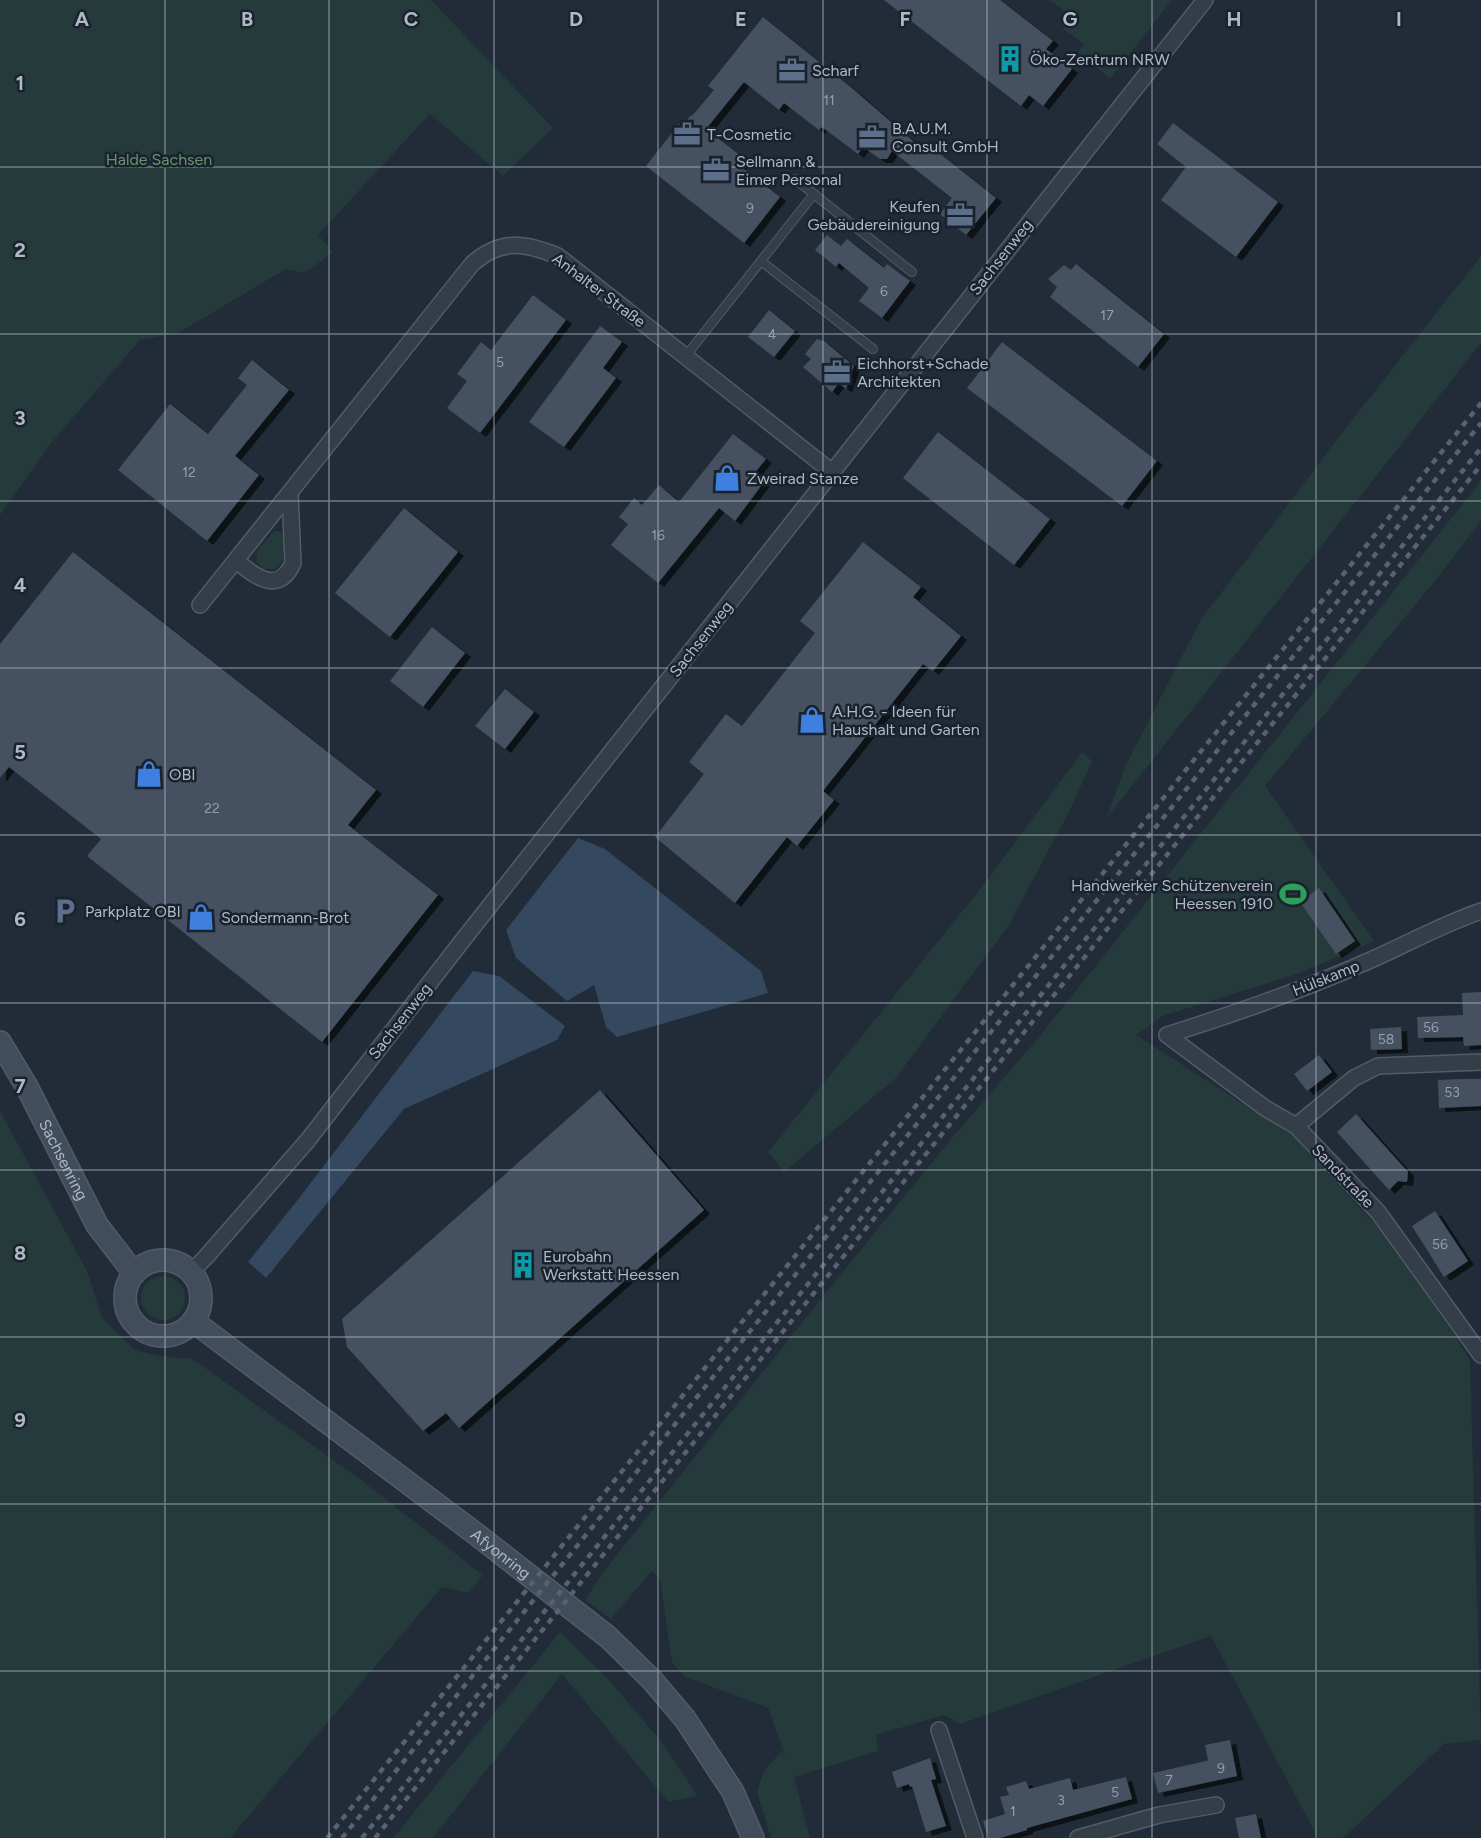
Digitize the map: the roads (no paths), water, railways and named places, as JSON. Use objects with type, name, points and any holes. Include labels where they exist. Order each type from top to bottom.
[{"type":"street","name":"Sachsenweg","points":[[191,1272],[308,1140],[831,472],[1205,0]]},
{"type":"street","name":"Anhalter Straße","points":[[200,605],[472,264],[483,255],[508,245],[524,245],[558,256],[831,472]]},
{"type":"street","points":[[237,561],[260,578],[271,580],[282,578],[289,572],[293,563],[290,493]]},
{"type":"street","name":"Hülskamp","points":[[1167,1035],[1239,1013],[1314,984],[1481,910]]},
{"type":"street","name":"Sandstraße","points":[[1167,1035],[1265,1108],[1296,1126],[1378,1212],[1481,1355]]},
{"type":"street","name":"Sachsenring","points":[[0,1042],[27,1087],[97,1225],[135,1273]]},
{"type":"street","points":[[1296,1126],[1354,1078],[1378,1066],[1481,1062]]},
{"type":"street","points":[[162,1260],[183,1266],[191,1272],[200,1288],[201,1296],[193,1321],[177,1334],[167,1336],[157,1336],[139,1328],[132,1320],[125,1301],[129,1282],[135,1273],[152,1262],[162,1260]]},
{"type":"street","name":"Afyonring","points":[[193,1321],[476,1534],[608,1637],[652,1680],[685,1719],[733,1792],[753,1838]]},
{"type":"street","points":[[939,1731],[975,1838]]},
{"type":"street","points":[[1078,1838],[1159,1815],[1216,1805]]},
{"type":"lane","points":[[795,179],[912,272]]},
{"type":"lane","points":[[685,357],[814,194]]},
{"type":"lane","points":[[762,262],[873,349]]},
{"type":"water","points":[[578,838],[605,849],[761,971],[768,993],[617,1037],[606,1027],[594,985],[567,1001],[516,958],[506,930]]},
{"type":"water","points":[[473,971],[499,976],[565,1026],[557,1040],[404,1109],[266,1278],[248,1262]]},
{"type":"railway","points":[[327,1838],[1481,403]]},
{"type":"railway","points":[[342,1838],[1481,423]]},
{"type":"railway","points":[[362,1838],[1481,448]]},
{"type":"railway","points":[[375,1838],[1481,465]]},
{"type":"place","name":"Öko-Zentrum NRW","points":[[1010,59]]},
{"type":"place","name":"Scharf","points":[[792,70]]},
{"type":"place","name":"T-Cosmetic","points":[[687,134]]},
{"type":"place","name":"B.A.U.M. Consult GmbH","points":[[872,137]]},
{"type":"place","name":"Sellmann & Eimer Personal","points":[[716,170]]},
{"type":"place","name":"Keufen Gebäudereinigung","points":[[960,215]]},
{"type":"place","name":"Eichhorst+Schade Architekten","points":[[837,372]]},
{"type":"place","name":"Zweirad Stanze","points":[[727,478]]},
{"type":"place","name":"A.H.G. - Ideen für Haushalt und Garten","points":[[812,720]]},
{"type":"place","name":"OBI","points":[[149,774]]},
{"type":"place","name":"Handwerker Schützenverein Heessen 1910","points":[[1293,894]]},
{"type":"place","name":"Parkplatz OBI","points":[[65,911]]},
{"type":"place","name":"Sondermann-Brot","points":[[201,917]]},
{"type":"place","name":"Eurobahn Werkstatt Heessen","points":[[523,1265]]},
{"type":"park label","name":"Halde Sachsen","points":[[159,159]]}]
